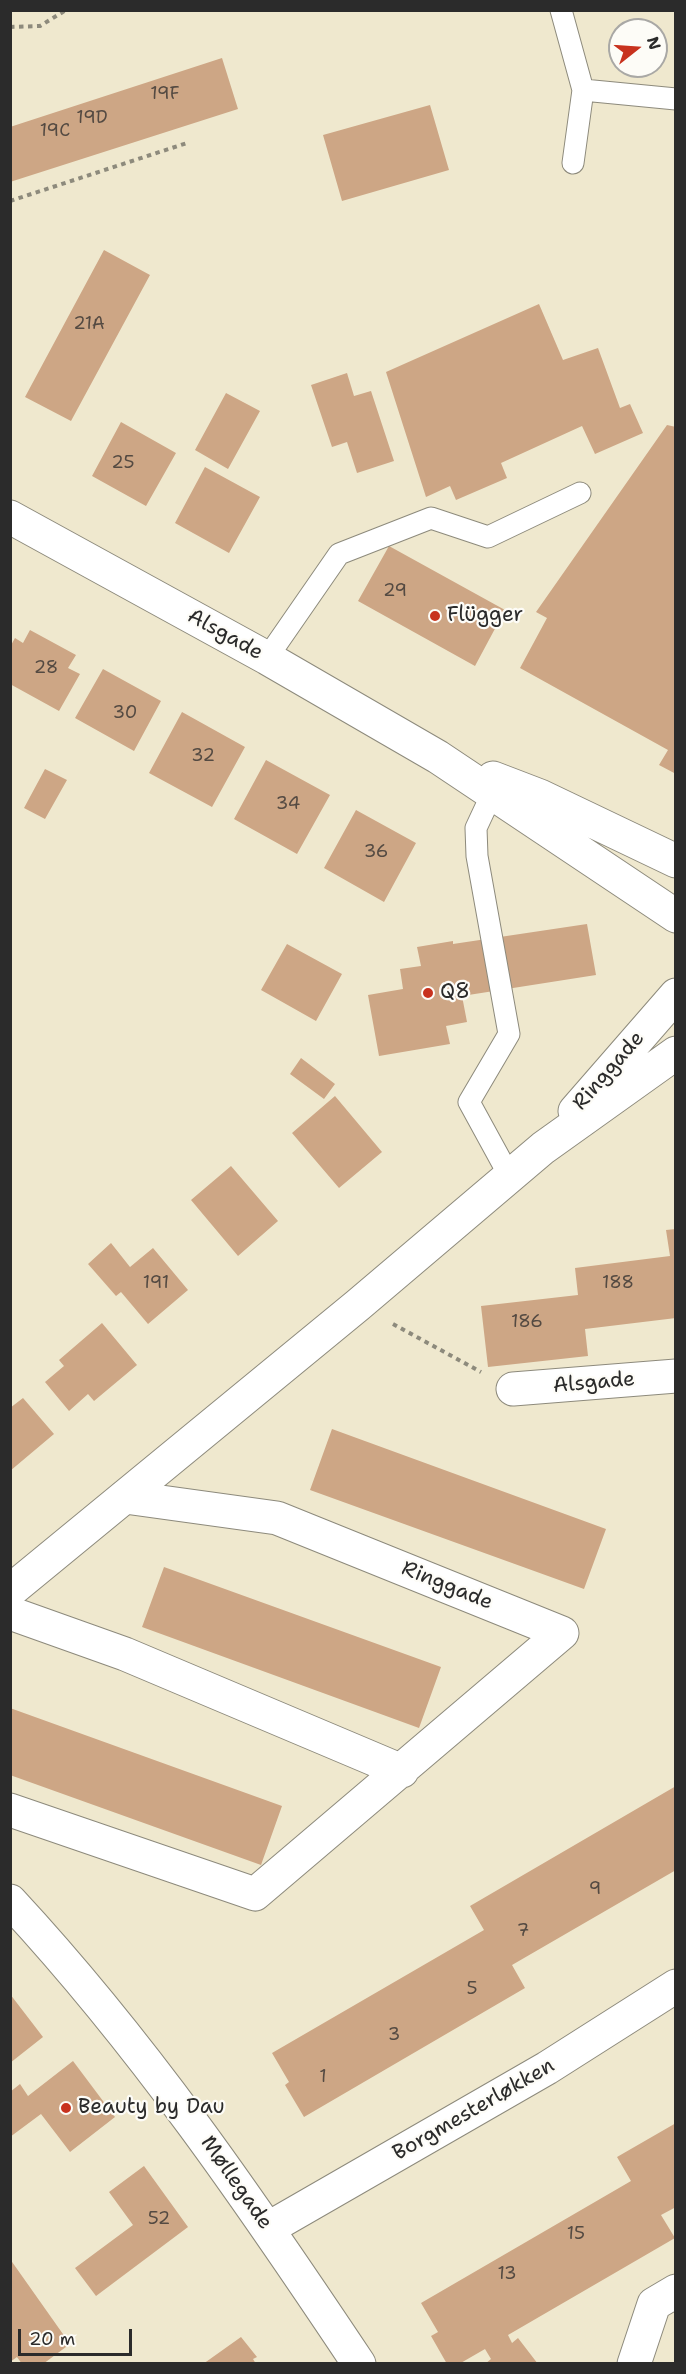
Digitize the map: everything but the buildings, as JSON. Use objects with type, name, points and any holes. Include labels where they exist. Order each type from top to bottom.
[{"type":"street","name":"Alsgade","points":[[10,517],[267,658],[438,757],[495,786],[675,916]]},
{"type":"street","name":"Alsgade","points":[[495,786],[540,796],[675,861]]},
{"type":"street","name":"Ringgade","points":[[543,1148],[675,995]]},
{"type":"street","name":"Ringgade","points":[[10,1591],[358,1305],[543,1148],[675,1053]]},
{"type":"street","name":"Alsgade","points":[[513,1389],[675,1376]]},
{"type":"street","name":"Ringgade","points":[[10,1810],[255,1894],[562,1633],[277,1518],[125,1497]]},
{"type":"street","points":[[10,1613],[125,1654],[402,1771]]},
{"type":"street","name":"Møllegade","points":[[10,1900],[68,1962],[165,2084],[269,2228],[359,2364]]},
{"type":"street","name":"Borgmesterløkken","points":[[269,2228],[547,2068],[675,1986]]},
{"type":"street","points":[[634,2364],[654,2304],[675,2291]]},
{"type":"lane","points":[[561,10],[583,90],[573,163]]},
{"type":"lane","points":[[583,90],[675,99]]},
{"type":"lane","points":[[267,658],[339,554],[431,518],[488,537],[580,493]]},
{"type":"lane","points":[[495,786],[476,828],[477,856],[508,1034],[469,1102],[510,1178]]},
{"type":"path","points":[[10,27],[40,26],[66,10]]},
{"type":"path","points":[[10,201],[187,142]]},
{"type":"path","points":[[358,1305],[513,1389]]},
{"type":"place","name":"Flügger","points":[[435,616]]},
{"type":"place","name":"Q8","points":[[428,993]]},
{"type":"place","name":"Beauty by Dau","points":[[66,2108]]}]
